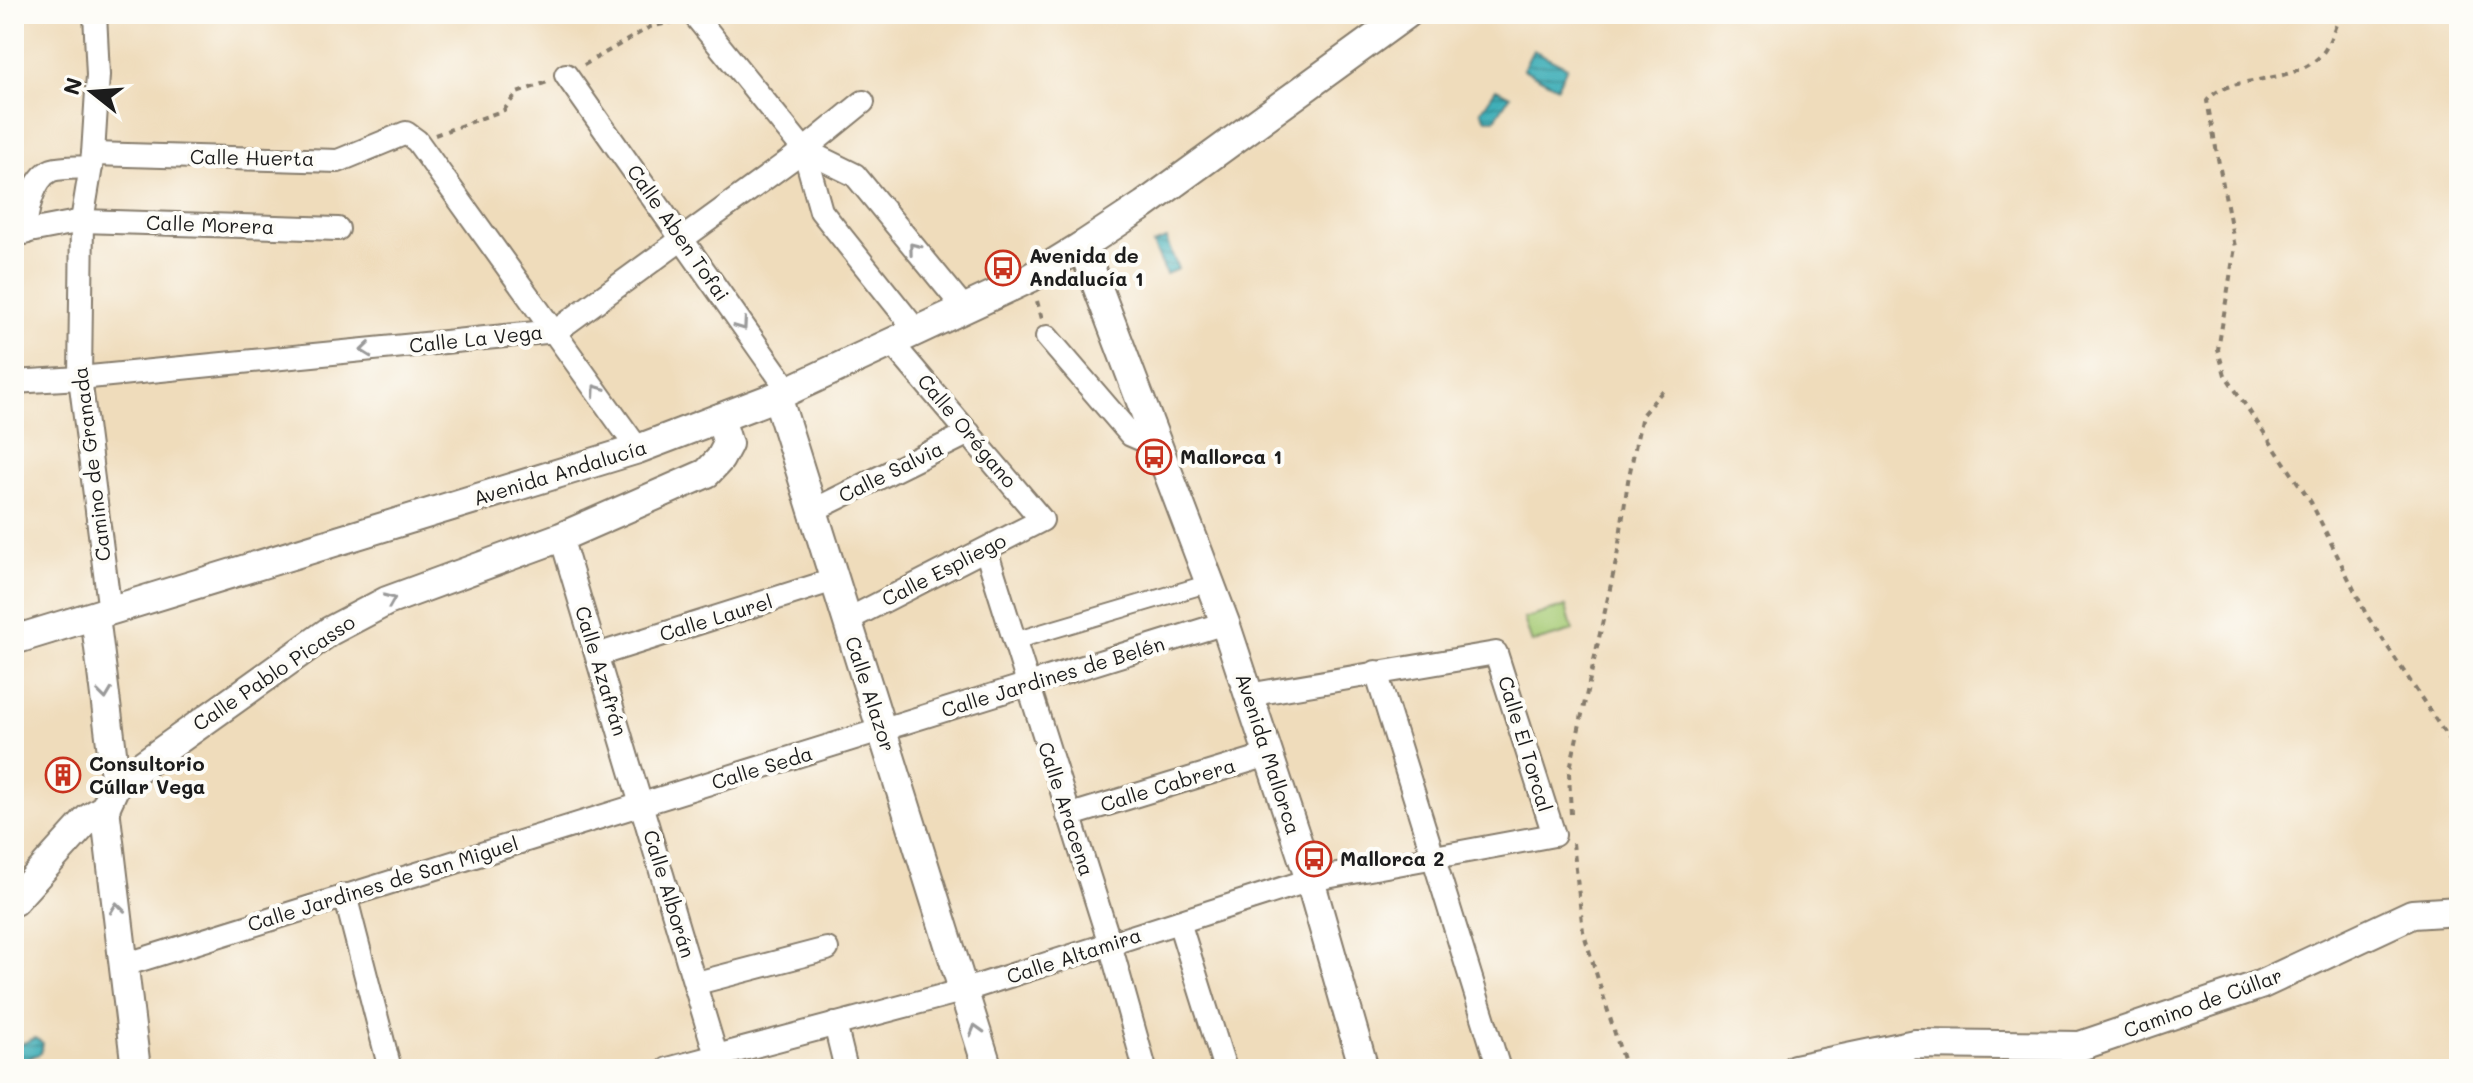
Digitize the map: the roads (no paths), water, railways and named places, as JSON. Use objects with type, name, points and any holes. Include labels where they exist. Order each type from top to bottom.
[{"type":"street","name":"Camino de Granada","points":[[95,14],[98,75],[92,161],[82,221],[80,378],[103,614],[111,796],[124,965],[136,1069]]},
{"type":"street","name":"Avenida Andalucía","points":[[14,640],[638,449],[783,394],[1030,278],[1157,196],[1407,14]]},
{"type":"street","points":[[696,17],[804,150],[855,175],[964,308]]},
{"type":"street","name":"Calle Aben Tofai","points":[[566,75],[682,238],[783,394]]},
{"type":"street","name":"Calle La Vega","points":[[14,382],[556,331],[804,150],[863,102]]},
{"type":"street","name":"Calle Huerta","points":[[20,233],[41,179],[51,171],[92,161],[338,161],[406,133],[417,141],[556,331]]},
{"type":"street","name":"Calle Orégano","points":[[804,150],[821,211],[969,433],[1042,520]]},
{"type":"street","name":"Calle Morera","points":[[20,233],[82,221],[338,229]]},
{"type":"street","name":"Avenida Mallorca","points":[[1082,246],[1225,623],[1310,880],[1364,1069]]},
{"type":"street","points":[[556,331],[638,449]]},
{"type":"street","points":[[1047,337],[1131,435],[1159,447]]},
{"type":"street","name":"Calle Alazor","points":[[783,394],[812,511],[988,1069]]},
{"type":"street","name":"Calle Pablo Picasso","points":[[14,901],[111,796],[330,631],[387,601],[561,537],[707,473],[728,444],[720,418]]},
{"type":"street","name":"Calle Salvia","points":[[812,511],[969,433]]},
{"type":"street","name":"Calle Espliego","points":[[847,620],[1042,520]]},
{"type":"street","name":"Calle Azafrán","points":[[561,537],[642,804]]},
{"type":"street","name":"Calle Aracena","points":[[986,550],[1110,944],[1145,1069]]},
{"type":"street","name":"Calle Laurel","points":[[597,655],[834,580]]},
{"type":"street","points":[[1014,641],[1210,583]]},
{"type":"street","name":"Calle Jardines de Belén","points":[[881,731],[1225,623]]},
{"type":"street","name":"Calle El Torcal","points":[[1376,672],[1496,653],[1563,832]]},
{"type":"street","points":[[1248,695],[1376,672],[1499,1069]]},
{"type":"street","name":"Calle Seda","points":[[642,804],[881,731]]},
{"type":"street","name":"Calle Cabrera","points":[[1068,816],[1268,755]]},
{"type":"street","name":"Calle Jardines de San Miguel","points":[[124,965],[642,804]]},
{"type":"street","name":"Calle Alborán","points":[[642,804],[716,1055]]},
{"type":"street","name":"Calle Altamira","points":[[668,1069],[965,990],[1310,880],[1563,832]]},
{"type":"street","points":[[345,895],[390,1069]]},
{"type":"street","name":"Camino de Cúllar","points":[[1795,1069],[1915,1044],[2080,1046],[2260,985],[2412,914],[2459,911]]},
{"type":"street","points":[[1179,922],[1225,1069]]},
{"type":"street","name":"Calle Alborán","points":[[697,983],[827,949]]},
{"type":"street","points":[[835,1024],[846,1069]]},
{"type":"water","points":[[1533,50],[1567,67],[1557,87],[1523,69]]},
{"type":"water","points":[[1496,89],[1510,96],[1495,119],[1486,119],[1481,111]]},
{"type":"water","points":[[1166,239],[1178,269],[1166,274],[1153,244]]},
{"type":"water","points":[[35,1038],[43,1043],[41,1053],[21,1062],[14,1047]]},
{"type":"place","name":"Avenida de Andalucía 1","points":[[1003,268]]},
{"type":"place","name":"Mallorca 1","points":[[1154,457]]},
{"type":"place","name":"Consultorio Cúllar Vega","points":[[63,775]]},
{"type":"place","name":"Mallorca 2","points":[[1314,859]]}]
